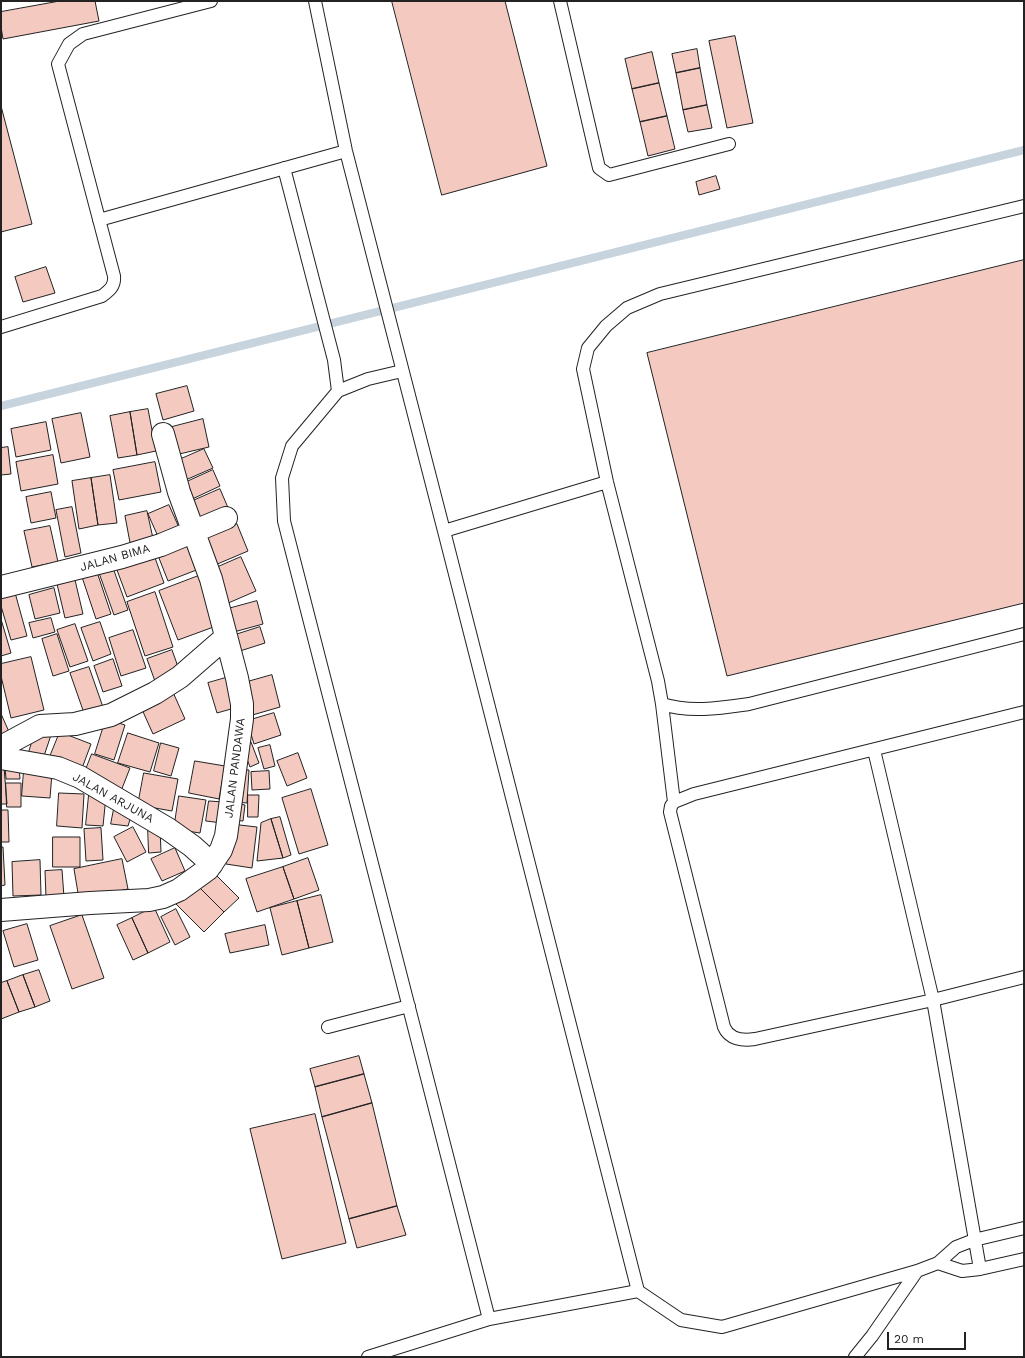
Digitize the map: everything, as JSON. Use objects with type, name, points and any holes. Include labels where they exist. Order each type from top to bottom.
[{"type":"street","name":"JALAN PANDAWA","points":[[1,910],[149,900],[179,890],[208,869],[221,850],[226,836],[242,719],[242,704],[237,678],[211,579],[179,492],[163,434]]},
{"type":"street","name":"JALAN BIMA","points":[[1,587],[122,557],[161,545],[226,518]]},
{"type":"street","points":[[1,747],[40,726],[75,724],[111,715],[155,694],[180,677],[226,637]]},
{"type":"street","name":"JALAN ARJUNA","points":[[1,758],[58,768],[80,777],[168,829],[192,846],[212,864]]},
{"type":"lane","points":[[1,327],[102,296],[114,285],[114,276],[58,64],[69,44],[84,34],[211,1]]},
{"type":"lane","points":[[315,1],[346,152],[638,1291],[681,1320],[722,1327],[917,1271],[938,1264],[956,1247],[974,1240],[1024,1228]]},
{"type":"lane","points":[[560,1],[599,168],[609,175],[729,144]]},
{"type":"lane","points":[[99,220],[346,152]]},
{"type":"lane","points":[[284,168],[334,360],[338,391]]},
{"type":"lane","points":[[674,802],[658,681],[607,482],[583,368],[588,348],[606,326],[627,308],[660,294],[1024,206]]},
{"type":"lane","points":[[401,366],[338,391],[292,446],[282,478],[284,521],[489,1320]]},
{"type":"lane","points":[[444,531],[607,482]]},
{"type":"lane","points":[[662,704],[674,708],[720,708],[749,704],[1024,634]]},
{"type":"lane","points":[[1024,712],[694,794],[674,802],[671,806],[670,812],[724,1026],[726,1032],[735,1038],[745,1040],[933,1000],[1024,977]]},
{"type":"lane","points":[[874,750],[933,1000],[980,1269]]},
{"type":"lane","points":[[328,1027],[409,1006]]},
{"type":"lane","points":[[938,1264],[962,1271],[980,1269],[1024,1259]]},
{"type":"lane","points":[[855,1357],[872,1336],[917,1271]]},
{"type":"lane","points":[[368,1357],[489,1320],[638,1291]]},
{"type":"building","points":[[60,1],[95,1],[99,21],[3,39],[1,12]]},
{"type":"building","points":[[392,1],[505,1],[547,166],[442,195]]},
{"type":"building","points":[[735,36],[753,123],[727,128],[709,41]]},
{"type":"building","points":[[697,49],[700,68],[676,73],[672,54]]},
{"type":"building","points":[[652,52],[659,83],[632,89],[625,59]]},
{"type":"building","points":[[700,68],[707,105],[683,110],[676,73]]},
{"type":"building","points":[[659,83],[667,116],[640,122],[632,89]]},
{"type":"building","points":[[707,105],[712,128],[688,132],[683,110]]},
{"type":"building","points":[[1,106],[32,224],[1,232]]},
{"type":"building","points":[[667,116],[675,149],[648,156],[640,122]]},
{"type":"building","points":[[716,176],[720,189],[699,195],[696,182]]},
{"type":"building","points":[[1024,260],[1024,603],[727,676],[647,353]]},
{"type":"building","points":[[46,267],[55,293],[23,302],[15,277]]},
{"type":"building","points":[[187,386],[194,411],[163,420],[156,394]]},
{"type":"building","points":[[148,409],[156,451],[137,455],[130,412]]},
{"type":"building","points":[[130,412],[137,455],[118,458],[110,416]]},
{"type":"building","points":[[81,413],[90,457],[61,463],[52,419]]},
{"type":"building","points":[[203,419],[209,447],[175,455],[168,428]]},
{"type":"building","points":[[46,422],[51,450],[16,457],[11,429]]},
{"type":"building","points":[[8,447],[11,474],[1,475],[1,448]]},
{"type":"building","points":[[204,449],[213,468],[181,482],[172,463]]},
{"type":"building","points":[[53,455],[58,484],[21,491],[16,462]]},
{"type":"building","points":[[155,462],[161,492],[119,500],[113,470]]},
{"type":"building","points":[[213,470],[220,486],[188,501],[180,485]]},
{"type":"building","points":[[110,475],[117,523],[98,525],[91,478]]},
{"type":"building","points":[[91,478],[98,525],[79,529],[72,481]]},
{"type":"building","points":[[220,489],[229,510],[194,525],[186,504]]},
{"type":"building","points":[[51,492],[56,518],[31,523],[26,497]]},
{"type":"building","points":[[169,505],[181,532],[160,541],[148,514]]},
{"type":"building","points":[[72,507],[81,553],[65,557],[56,510]]},
{"type":"building","points":[[147,511],[154,543],[131,548],[125,516]]},
{"type":"building","points":[[237,524],[248,551],[215,565],[204,538]]},
{"type":"building","points":[[50,526],[58,562],[32,567],[24,531]]},
{"type":"building","points":[[188,541],[199,569],[168,581],[157,553]]},
{"type":"building","points":[[154,555],[164,583],[127,597],[117,570]]},
{"type":"building","points":[[241,557],[256,591],[226,604],[211,570]]},
{"type":"building","points":[[112,565],[128,610],[114,615],[98,570]]},
{"type":"building","points":[[96,569],[111,614],[96,619],[81,574]]},
{"type":"building","points":[[201,575],[219,625],[178,640],[159,591]]},
{"type":"building","points":[[75,580],[83,614],[65,618],[57,584]]},
{"type":"building","points":[[54,588],[60,613],[35,619],[29,595]]},
{"type":"building","points":[[14,589],[27,636],[11,640],[1,606],[1,593]]},
{"type":"building","points":[[155,592],[173,647],[145,656],[127,602]]},
{"type":"building","points":[[257,601],[263,624],[230,633],[224,610]]},
{"type":"building","points":[[51,618],[55,632],[33,638],[29,623]]},
{"type":"building","points":[[1,619],[11,653],[1,656]]},
{"type":"building","points":[[100,622],[111,654],[93,661],[81,628]]},
{"type":"building","points":[[75,624],[88,661],[70,667],[57,630]]},
{"type":"building","points":[[260,627],[265,643],[240,651],[235,635]]},
{"type":"building","points":[[133,630],[146,668],[121,676],[109,638]]},
{"type":"building","points":[[57,634],[69,671],[53,676],[42,639]]},
{"type":"building","points":[[172,650],[181,675],[156,684],[147,659]]},
{"type":"building","points":[[31,657],[44,710],[11,718],[1,676],[1,664]]},
{"type":"building","points":[[113,659],[122,686],[103,692],[94,666]]},
{"type":"building","points":[[89,667],[104,710],[85,716],[70,673]]},
{"type":"building","points":[[272,675],[280,707],[249,716],[240,684]]},
{"type":"building","points":[[229,677],[238,707],[217,713],[208,683]]},
{"type":"building","points":[[172,690],[185,719],[153,734],[140,705]]},
{"type":"building","points":[[274,713],[281,735],[254,744],[247,721]]},
{"type":"building","points":[[2,716],[10,734],[1,738],[1,717]]},
{"type":"building","points":[[106,719],[125,725],[114,760],[95,754]]},
{"type":"building","points":[[36,730],[51,735],[44,756],[29,752]]},
{"type":"building","points":[[60,732],[91,744],[81,771],[49,759]]},
{"type":"building","points":[[128,733],[159,743],[150,772],[118,763]]},
{"type":"building","points":[[251,742],[259,763],[250,767],[242,746]]},
{"type":"building","points":[[161,743],[179,748],[171,776],[154,771]]},
{"type":"building","points":[[270,745],[275,766],[264,769],[258,748]]},
{"type":"building","points":[[298,753],[307,778],[287,786],[277,761]]},
{"type":"building","points":[[92,754],[130,768],[121,791],[83,777]]},
{"type":"building","points":[[195,761],[225,766],[219,799],[189,793]]},
{"type":"building","points":[[19,766],[20,779],[6,779],[5,767]]},
{"type":"building","points":[[1,767],[4,767],[7,804],[1,804]]},
{"type":"building","points":[[237,769],[249,770],[247,803],[235,802]]},
{"type":"building","points":[[24,770],[52,773],[50,798],[22,796]]},
{"type":"building","points":[[269,771],[270,789],[252,790],[251,772]]},
{"type":"building","points":[[144,773],[178,779],[172,811],[138,805]]},
{"type":"building","points":[[6,783],[21,783],[21,807],[7,807]]},
{"type":"building","points":[[311,789],[328,845],[299,854],[282,798]]},
{"type":"building","points":[[59,793],[84,794],[82,828],[57,826]]},
{"type":"building","points":[[89,795],[106,796],[103,826],[86,825]]},
{"type":"building","points":[[248,795],[259,795],[258,817],[248,817]]},
{"type":"building","points":[[179,796],[206,800],[200,833],[174,829]]},
{"type":"building","points":[[209,801],[224,802],[222,823],[206,821]]},
{"type":"building","points":[[233,803],[245,805],[243,821],[231,820]]},
{"type":"building","points":[[114,809],[132,813],[128,826],[111,824]]},
{"type":"building","points":[[1,810],[8,810],[9,842],[1,842]]},
{"type":"building","points":[[280,817],[291,855],[283,858],[271,819]]},
{"type":"building","points":[[271,819],[283,858],[257,861],[261,823]]},
{"type":"building","points":[[231,824],[257,827],[252,868],[226,864]]},
{"type":"building","points":[[133,827],[146,852],[127,862],[114,837]]},
{"type":"building","points":[[101,828],[103,860],[86,861],[84,829]]},
{"type":"building","points":[[148,828],[160,828],[161,852],[149,853]]},
{"type":"building","points":[[53,837],[80,837],[80,867],[53,867]]},
{"type":"building","points":[[1,847],[3,847],[5,885],[1,886]]},
{"type":"building","points":[[175,848],[185,871],[162,881],[151,859]]},
{"type":"building","points":[[308,858],[319,890],[294,899],[283,867]]},
{"type":"building","points":[[122,859],[128,889],[79,899],[74,869]]},
{"type":"building","points":[[40,860],[41,895],[13,896],[12,862]]},
{"type":"building","points":[[283,867],[294,899],[257,912],[246,879]]},
{"type":"building","points":[[62,870],[64,897],[46,898],[45,871]]},
{"type":"building","points":[[211,870],[239,898],[224,912],[196,884]]},
{"type":"building","points":[[196,884],[224,912],[204,932],[176,904]]},
{"type":"building","points":[[321,895],[333,942],[309,948],[297,901]]},
{"type":"building","points":[[297,901],[309,948],[282,955],[270,908]]},
{"type":"building","points":[[154,907],[170,942],[148,953],[132,918]]},
{"type":"building","points":[[176,909],[190,937],[175,945],[161,917]]},
{"type":"building","points":[[82,915],[104,978],[72,989],[50,926]]},
{"type":"building","points":[[132,918],[148,953],[133,960],[117,925]]},
{"type":"building","points":[[27,924],[38,960],[14,967],[3,931]]},
{"type":"building","points":[[265,925],[269,945],[230,953],[225,934]]},
{"type":"building","points":[[39,970],[50,1001],[35,1007],[23,975]]},
{"type":"building","points":[[23,975],[35,1007],[19,1012],[7,981]]},
{"type":"building","points":[[7,981],[19,1012],[1,1019],[1,983]]},
{"type":"building","points":[[359,1056],[364,1074],[315,1087],[310,1069]]},
{"type":"building","points":[[364,1074],[372,1103],[322,1117],[315,1087]]},
{"type":"building","points":[[372,1103],[397,1206],[349,1219],[322,1117]]},
{"type":"building","points":[[315,1114],[346,1243],[282,1259],[250,1129]]},
{"type":"building","points":[[397,1206],[406,1235],[357,1248],[349,1219]]},
{"type":"waterway","points":[[1,406],[1024,150]]}]
